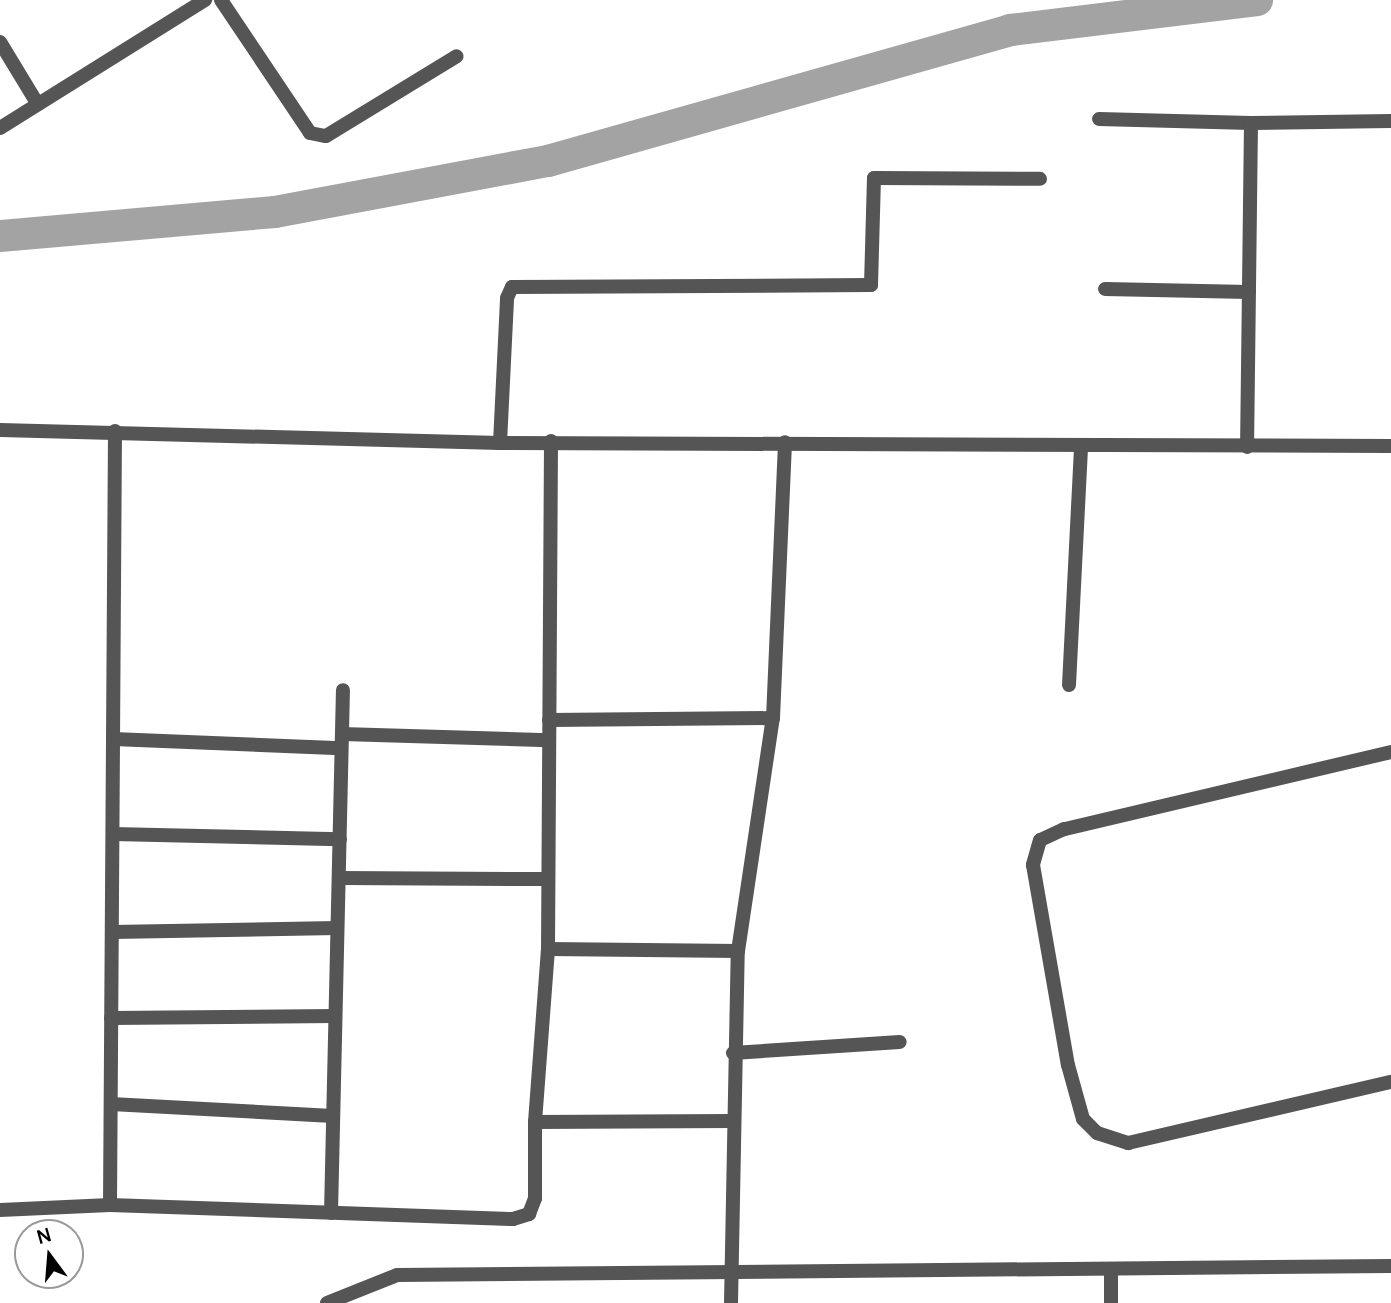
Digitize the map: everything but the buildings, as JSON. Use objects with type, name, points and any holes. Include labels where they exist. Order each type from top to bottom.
[{"type":"street","points":[[0,128],[205,0]]},
{"type":"street","points":[[222,0],[310,133],[327,136],[457,56]]},
{"type":"street","points":[[0,42],[37,103]]},
{"type":"street","points":[[1099,120],[1251,123],[1391,121]]},
{"type":"street","points":[[1247,447],[1251,123]]},
{"type":"street","points":[[500,443],[507,298],[512,287],[871,285],[874,178],[1040,179]]},
{"type":"street","points":[[1105,289],[1249,292]]},
{"type":"street","points":[[0,430],[115,430],[500,443],[1391,446]]},
{"type":"street","points":[[110,1205],[115,430]]},
{"type":"street","points":[[0,1210],[110,1205],[513,1219],[529,1214],[535,1198],[535,1122],[548,949],[551,442]]},
{"type":"street","points":[[731,1303],[731,1121],[737,951],[773,718],[785,442]]},
{"type":"street","points":[[1069,685],[1081,445]]},
{"type":"street","points":[[331,1213],[343,690]]},
{"type":"street","points":[[549,720],[773,718]]},
{"type":"street","points":[[113,739],[549,740]]},
{"type":"street","points":[[1391,752],[1064,830],[1040,841],[1033,865],[1068,1065],[1083,1119],[1097,1133],[1128,1143],[1391,1082]]},
{"type":"street","points":[[113,834],[340,839]]},
{"type":"street","points":[[339,878],[548,879]]},
{"type":"street","points":[[112,932],[337,928]]},
{"type":"street","points":[[548,949],[737,951]]},
{"type":"street","points":[[111,1018],[335,1016]]},
{"type":"street","points":[[733,1053],[900,1042]]},
{"type":"street","points":[[111,1104],[333,1116]]},
{"type":"street","points":[[535,1122],[731,1121]]},
{"type":"street","points":[[327,1303],[397,1275],[732,1275],[1391,1266]]},
{"type":"street","points":[[1111,1271],[1111,1303]]},
{"type":"waterway","points":[[0,236],[275,212],[548,161],[1010,30],[1257,0]]}]
